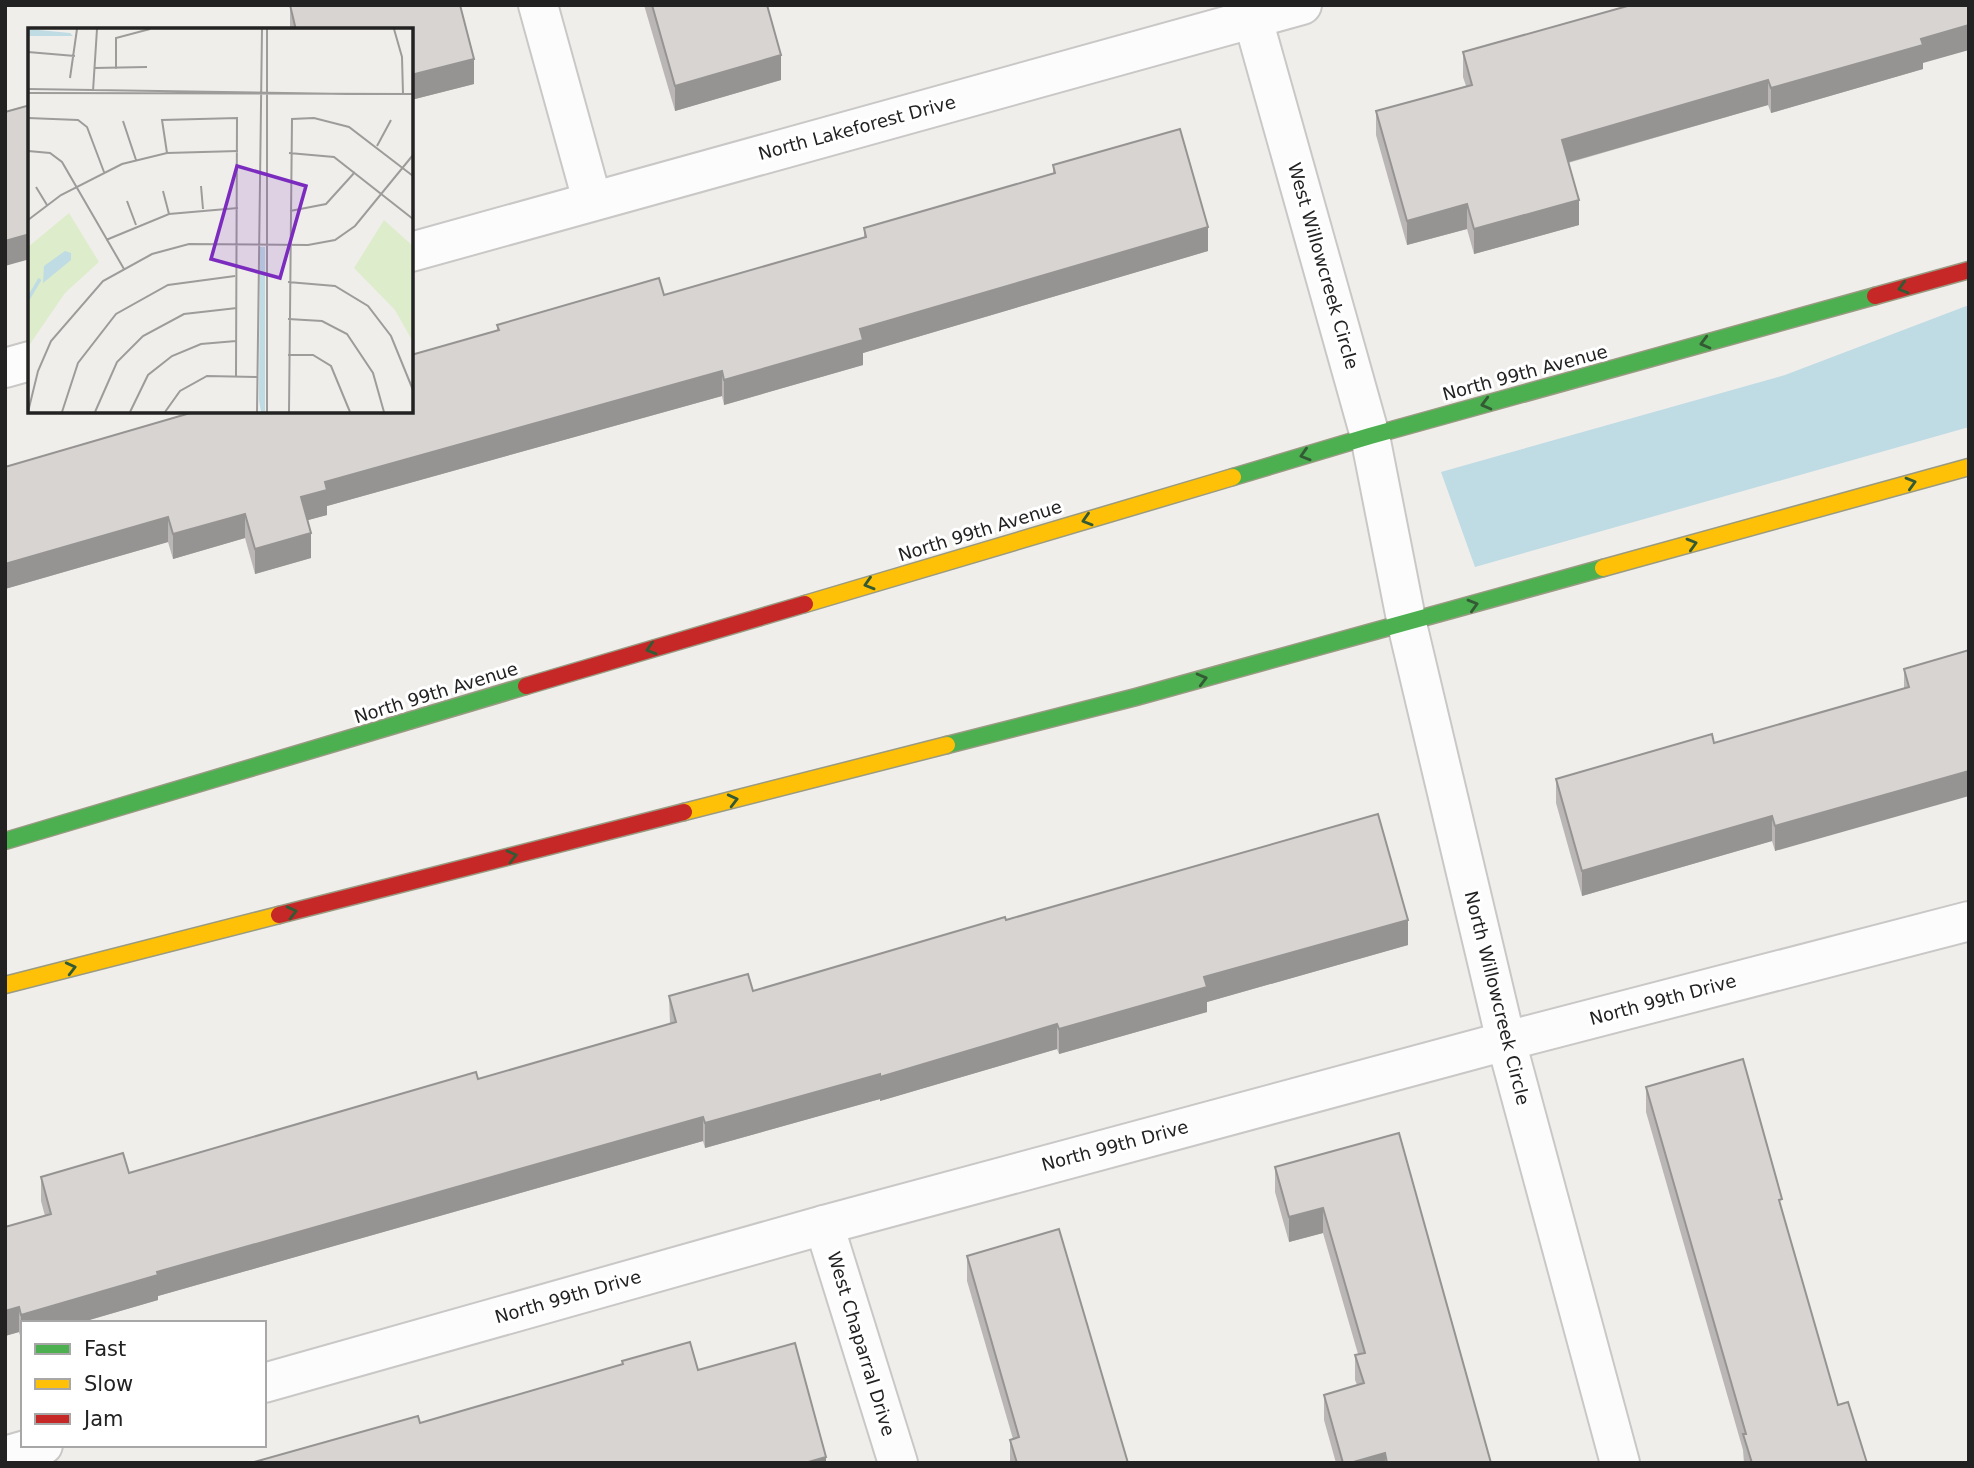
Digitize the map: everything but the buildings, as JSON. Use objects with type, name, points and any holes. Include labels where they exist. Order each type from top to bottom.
[{"type":"main road","name":"North 99th Avenue","points":[[5,841],[1370,436],[1969,270]]},
{"type":"main road","points":[[5,985],[1136,697],[1969,467]]},
{"type":"street","points":[[538,5],[592,201]]},
{"type":"street","name":"North Lakeforest Drive","points":[[413,251],[1251,12],[1302,5]]},
{"type":"street","name":"West Willowcreek Circle","points":[[1251,12],[1370,436],[1388,529]]},
{"type":"street","points":[[5,368],[28,362]]},
{"type":"street","name":"North Willowcreek Circle","points":[[1388,529],[1407,624],[1506,1041],[1620,1463]]},
{"type":"street","name":"North 99th Drive","points":[[266,1382],[824,1225],[1506,1041],[1969,921]]},
{"type":"street","name":"West Chaparral Drive","points":[[824,1225],[898,1463]]},
{"type":"street","points":[[5,1456],[36,1447]]},
{"type":"water","points":[[1969,305],[1969,427],[1475,567],[1441,472],[1785,375]]},
{"type":"traffic: fast","points":[[1233,477],[1370,436],[1875,296]]},
{"type":"traffic: fast","points":[[947,745],[1136,697],[1603,568]]},
{"type":"traffic: fast","points":[[5,841],[526,686]]},
{"type":"traffic: slow","points":[[1603,568],[1969,467]]},
{"type":"traffic: slow","points":[[805,604],[1233,477]]},
{"type":"traffic: slow","points":[[684,812],[947,745]]},
{"type":"traffic: slow","points":[[5,985],[279,915]]},
{"type":"traffic: jam","points":[[1875,296],[1969,270]]},
{"type":"traffic: jam","points":[[526,686],[805,604]]},
{"type":"traffic: jam","points":[[279,915],[684,812]]}]
